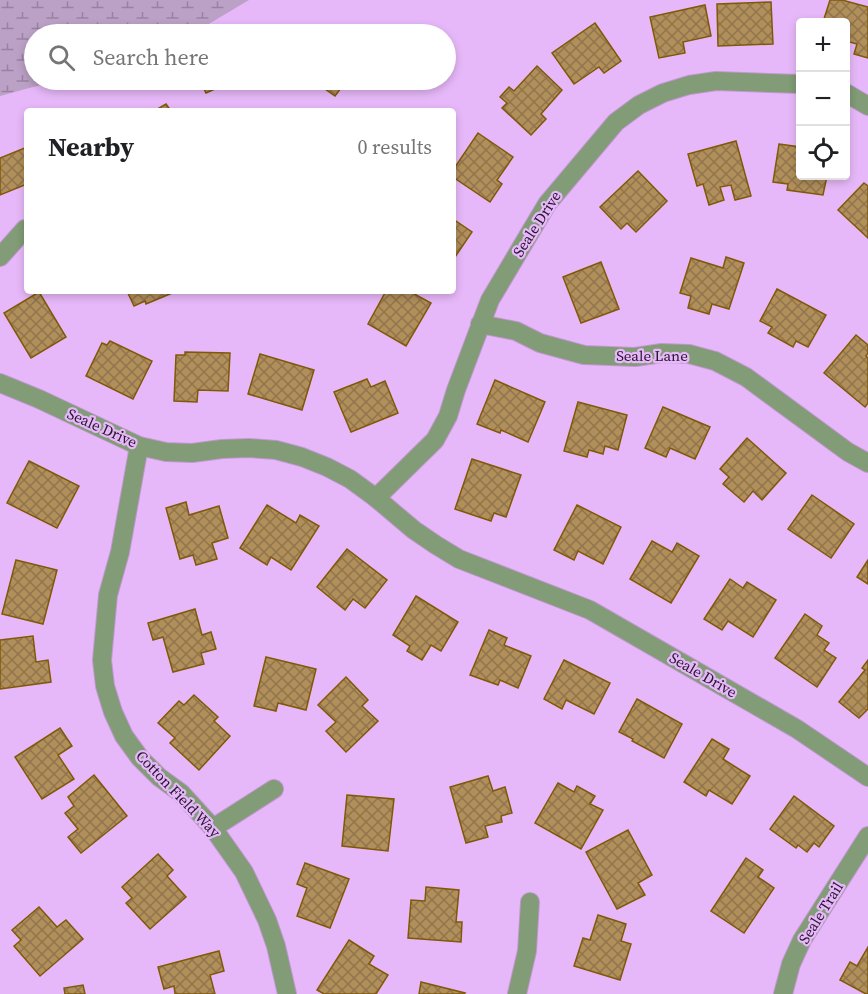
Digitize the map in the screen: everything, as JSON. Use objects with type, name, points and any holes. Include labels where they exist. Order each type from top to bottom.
[{"type":"street","name":"Seale Drive","points":[[376,498],[435,440],[448,416],[490,300],[547,204],[616,122],[639,105],[663,93],[689,85],[716,81],[796,84]]},
{"type":"street","points":[[850,95],[868,106]]},
{"type":"street","points":[[0,257],[24,230]]},
{"type":"street","name":"Seale Lane","points":[[480,324],[516,331],[540,343],[584,355],[635,357],[662,353],[689,354],[715,361],[746,377],[848,452],[868,463]]},
{"type":"street","name":"Seale Drive","points":[[0,383],[139,446],[166,452],[192,453],[249,448],[276,450],[327,467],[350,479],[414,530],[459,559],[590,610],[797,729],[868,777]]},
{"type":"street","name":"Cotton Field Way","points":[[139,446],[120,552],[108,595],[102,660],[105,686],[120,728],[140,758],[159,777],[181,793],[213,828],[234,856],[257,896],[276,946],[287,994]]},
{"type":"street","points":[[213,828],[274,789]]},
{"type":"street","name":"Seale Trail","points":[[783,994],[791,964],[802,940],[868,836]]},
{"type":"street","points":[[517,994],[527,951],[530,902]]},
{"type":"green space","points":[[0,0],[249,0],[209,24],[24,24],[24,89],[0,96]]},
{"type":"building","points":[[830,0],[842,0],[868,7],[868,58],[854,54],[857,44],[850,42],[850,18],[824,18]]},
{"type":"building","points":[[771,2],[773,44],[718,46],[717,4]]},
{"type":"building","points":[[705,5],[711,36],[683,42],[685,53],[659,58],[650,17]]},
{"type":"building","points":[[595,23],[621,61],[604,73],[599,67],[574,84],[552,53]]},
{"type":"building","points":[[537,66],[562,90],[541,114],[546,119],[531,135],[502,108],[507,103],[500,97],[509,87],[514,91]]},
{"type":"building","points":[[326,90],[340,90],[335,96]]},
{"type":"building","points":[[478,133],[513,157],[497,180],[502,184],[490,202],[456,179],[456,166]]},
{"type":"building","points":[[736,141],[751,196],[735,200],[731,185],[720,187],[724,200],[709,205],[703,184],[697,186],[688,154]]},
{"type":"building","points":[[779,144],[796,146],[796,180],[826,180],[823,195],[787,190],[788,184],[773,182]]},
{"type":"building","points":[[24,148],[24,185],[0,195],[0,158]]},
{"type":"building","points":[[638,171],[667,201],[636,232],[627,223],[621,229],[600,207]]},
{"type":"building","points":[[864,183],[868,186],[868,238],[838,210]]},
{"type":"building","points":[[456,221],[472,232],[456,256]]},
{"type":"building","points":[[726,257],[744,263],[729,309],[712,304],[709,314],[688,308],[691,296],[680,293],[691,258],[723,268]]},
{"type":"building","points":[[601,262],[619,309],[581,323],[563,277]]},
{"type":"building","points":[[777,289],[826,315],[808,347],[796,341],[793,347],[768,333],[772,327],[760,321]]},
{"type":"building","points":[[36,294],[40,294],[66,337],[31,358],[4,313]]},
{"type":"building","points":[[128,294],[170,294],[146,304],[145,301],[134,306]]},
{"type":"building","points":[[384,294],[414,294],[431,303],[406,346],[368,324]]},
{"type":"building","points":[[856,335],[868,345],[866,356],[868,358],[868,403],[865,407],[824,373]]},
{"type":"building","points":[[110,341],[152,361],[133,399],[86,376],[102,343],[107,345]]},
{"type":"building","points":[[185,352],[230,353],[228,391],[198,390],[197,402],[174,401],[176,355],[185,355]]},
{"type":"building","points":[[260,354],[314,370],[302,410],[248,394]]},
{"type":"building","points":[[367,379],[371,387],[385,381],[398,413],[351,432],[334,392]]},
{"type":"building","points":[[495,380],[545,402],[528,442],[501,430],[500,433],[477,424]]},
{"type":"building","points":[[578,402],[627,415],[618,450],[605,446],[603,454],[589,450],[587,457],[564,451]]},
{"type":"building","points":[[663,407],[710,427],[695,459],[670,448],[666,457],[645,448]]},
{"type":"building","points":[[747,438],[786,473],[762,500],[753,491],[744,502],[723,484],[729,477],[720,469]]},
{"type":"building","points":[[472,459],[521,475],[506,517],[494,513],[491,521],[455,509]]},
{"type":"building","points":[[29,461],[79,486],[57,528],[7,503]]},
{"type":"building","points":[[812,495],[854,524],[831,558],[788,529]]},
{"type":"building","points":[[186,502],[189,515],[219,506],[228,538],[212,543],[217,559],[196,565],[193,555],[180,559],[166,508]]},
{"type":"building","points":[[267,505],[296,523],[300,515],[319,526],[291,570],[271,557],[267,565],[240,548]]},
{"type":"building","points":[[577,505],[621,527],[603,564],[578,551],[574,560],[554,550]]},
{"type":"building","points":[[652,541],[672,552],[677,543],[699,556],[671,603],[630,579]]},
{"type":"building","points":[[347,549],[387,580],[365,608],[353,599],[345,610],[317,587]]},
{"type":"building","points":[[16,560],[57,570],[43,624],[2,614]]},
{"type":"building","points":[[868,560],[868,584],[857,577]]},
{"type":"building","points":[[730,579],[743,588],[747,582],[776,600],[753,637],[728,621],[722,630],[704,619]]},
{"type":"building","points":[[416,596],[458,622],[441,651],[431,645],[422,660],[407,651],[410,646],[393,635]]},
{"type":"building","points":[[195,609],[202,635],[211,632],[216,649],[201,653],[204,664],[173,672],[163,637],[153,640],[148,623]]},
{"type":"building","points":[[805,614],[822,626],[817,635],[829,643],[824,650],[836,658],[817,687],[775,658]]},
{"type":"building","points":[[489,630],[507,638],[504,645],[531,656],[518,688],[500,680],[498,685],[470,675]]},
{"type":"building","points":[[33,636],[36,662],[48,660],[51,682],[0,689],[0,640]]},
{"type":"building","points":[[266,657],[316,669],[306,710],[278,703],[276,711],[254,706]]},
{"type":"building","points":[[564,660],[610,683],[594,714],[566,700],[562,709],[544,699]]},
{"type":"building","points":[[868,660],[868,709],[859,718],[839,702],[865,670],[862,668]]},
{"type":"building","points":[[346,677],[368,700],[362,706],[378,721],[346,752],[326,731],[336,722],[318,705]]},
{"type":"building","points":[[194,695],[218,717],[214,721],[230,736],[199,770],[170,743],[175,738],[158,723],[179,701],[184,705]]},
{"type":"building","points":[[637,699],[682,724],[664,758],[619,732]]},
{"type":"building","points":[[60,728],[72,746],[58,755],[74,779],[42,799],[15,757]]},
{"type":"building","points":[[712,739],[729,749],[723,759],[750,776],[732,804],[709,790],[706,796],[684,782]]},
{"type":"building","points":[[94,775],[127,816],[81,853],[68,837],[78,829],[65,813],[74,806],[68,797]]},
{"type":"building","points":[[488,776],[493,791],[505,787],[512,813],[501,816],[502,822],[485,826],[488,837],[466,843],[450,787]]},
{"type":"building","points":[[558,783],[574,792],[577,786],[595,796],[590,804],[603,810],[581,849],[535,823]]},
{"type":"building","points":[[347,795],[394,799],[388,851],[342,846]]},
{"type":"building","points":[[794,796],[834,826],[819,847],[814,843],[807,852],[798,845],[796,848],[770,829]]},
{"type":"building","points":[[628,830],[652,875],[638,883],[645,895],[617,909],[586,852]]},
{"type":"building","points":[[158,854],[173,870],[167,876],[186,897],[150,929],[126,903],[132,898],[122,887]]},
{"type":"building","points":[[746,858],[763,870],[758,877],[774,888],[744,933],[711,911]]},
{"type":"building","points":[[305,863],[349,879],[330,928],[297,916],[307,888],[297,884]]},
{"type":"building","points":[[426,887],[459,890],[456,922],[462,922],[461,942],[408,938],[411,900],[425,901]]},
{"type":"building","points":[[39,907],[57,927],[66,920],[83,939],[40,976],[14,946],[21,940],[12,930]]},
{"type":"building","points":[[598,915],[626,924],[621,941],[631,944],[620,980],[574,966],[583,938],[590,940]]},
{"type":"building","points":[[349,940],[374,956],[369,964],[388,975],[376,994],[324,994],[317,990]]},
{"type":"building","points":[[868,947],[868,994],[866,994],[840,980],[850,962],[857,966]]},
{"type":"building","points":[[219,951],[224,971],[210,975],[215,994],[175,994],[174,986],[164,989],[158,967]]},
{"type":"building","points":[[421,982],[465,993],[419,994]]},
{"type":"building","points":[[83,985],[85,994],[65,994],[64,988]]}]
